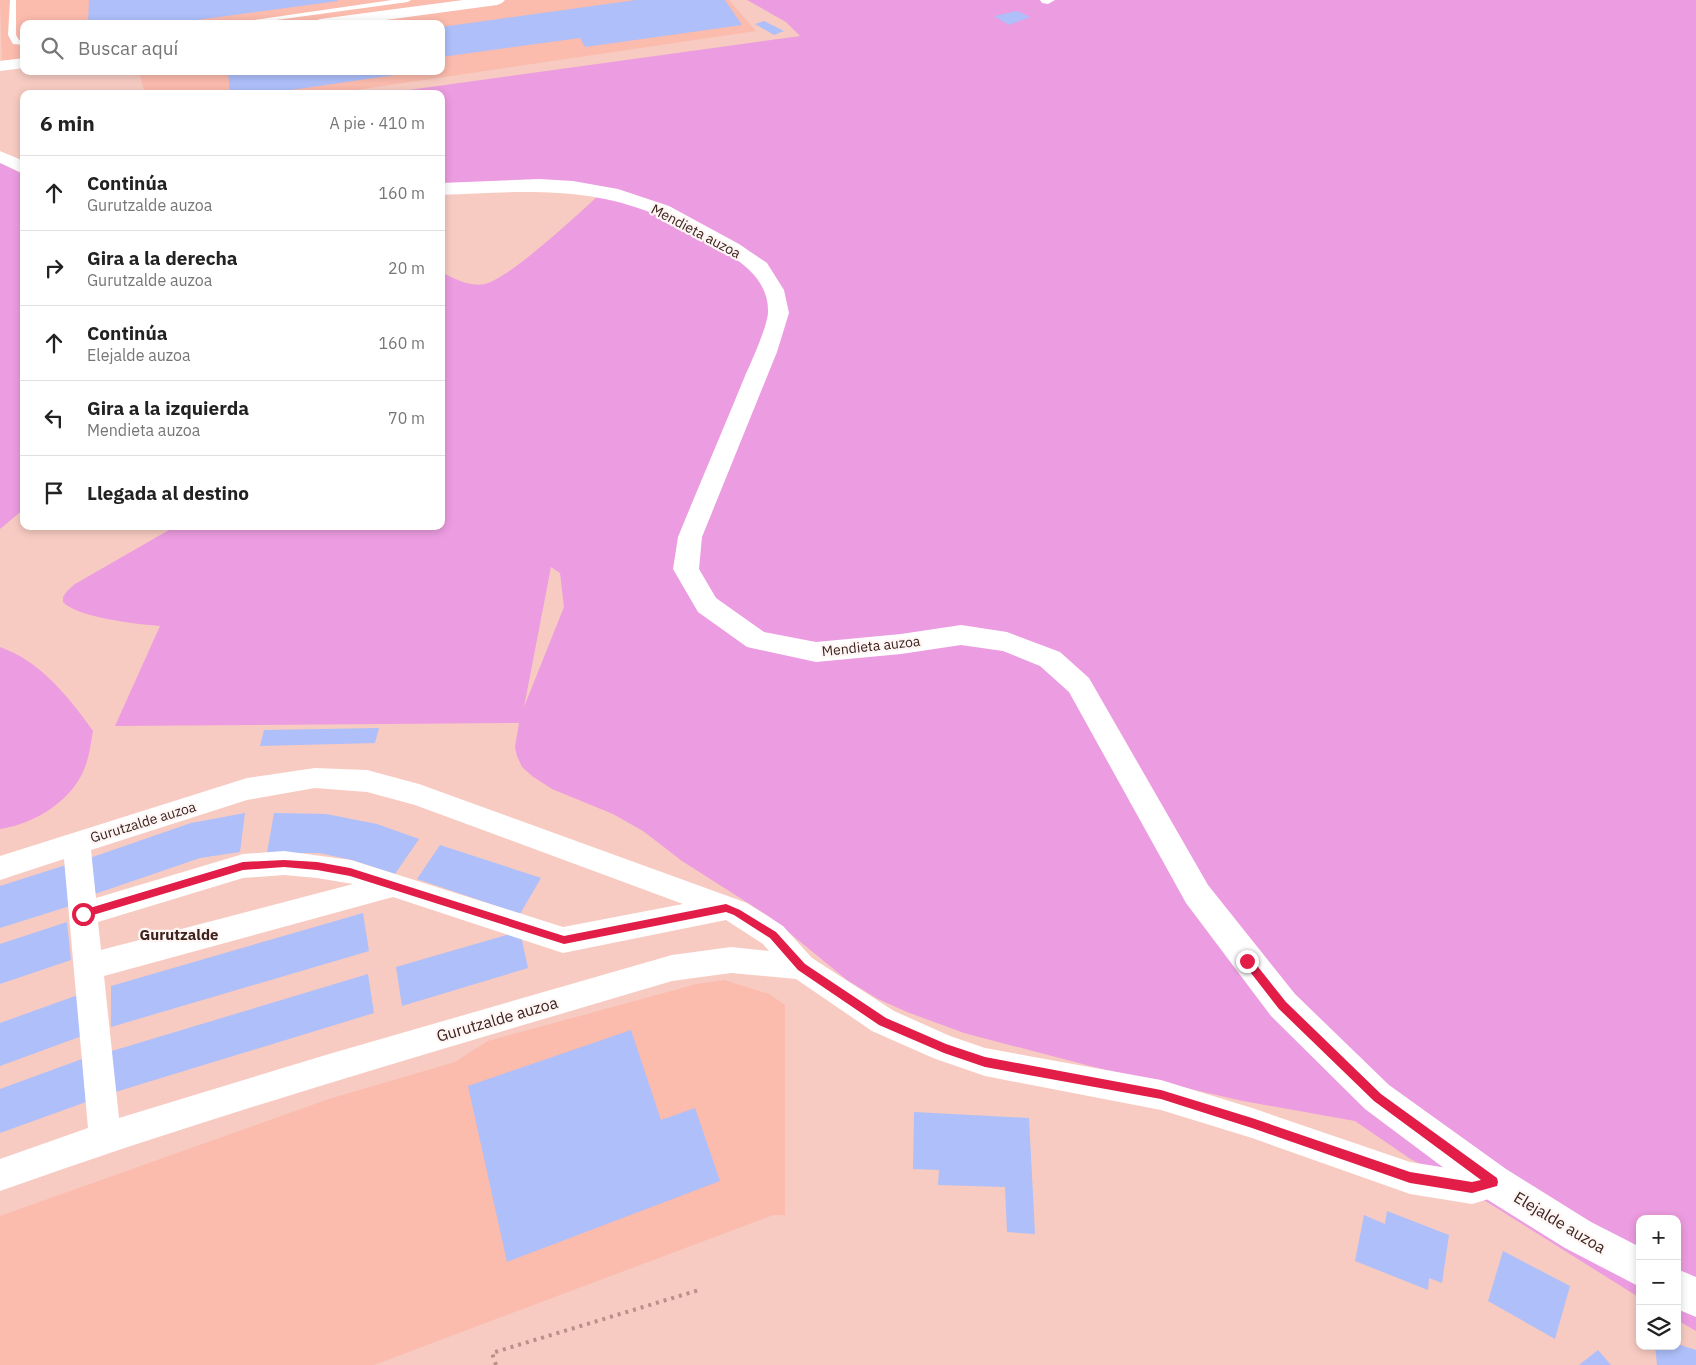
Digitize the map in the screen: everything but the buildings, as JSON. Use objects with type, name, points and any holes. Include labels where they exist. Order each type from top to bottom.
[{"type":"street","points":[[350,20],[497,0]]},
{"type":"street","points":[[0,156],[20,167]]},
{"type":"street","name":"Mendieta auzoa","points":[[445,189],[573,187],[618,195],[662,210],[732,248],[760,267],[774,290],[778,313],[766,352],[690,537],[686,569],[707,605],[756,640],[816,652],[901,644],[961,635],[1007,642],[1050,659],[1079,685],[1197,894],[1283,1006],[1377,1097],[1493,1182]]},
{"type":"street","name":"Gurutzalde auzoa","points":[[0,868],[247,789],[316,778],[367,781],[419,795],[737,912],[773,935],[802,967]]},
{"type":"street","name":"Gurutzalde auzoa","points":[[76,843],[105,1138]]},
{"type":"street","points":[[83,914],[243,866],[284,864],[317,866],[350,872],[564,940],[726,908]]},
{"type":"street","points":[[88,967],[395,885]]},
{"type":"street","name":"Gurutzalde auzoa","points":[[0,1175],[105,1138],[329,1068],[672,968],[731,960],[802,967]]},
{"type":"street","points":[[802,967],[883,1021],[944,1048],[985,1062],[1161,1095],[1252,1123],[1410,1178],[1472,1188],[1493,1182]]},
{"type":"street","name":"Elejalde auzoa","points":[[1493,1182],[1578,1234],[1636,1266]]},
{"type":"street","points":[[1681,1290],[1696,1298]]},
{"type":"lane","points":[[17,0],[13,0],[12,35],[16,42],[20,42]]},
{"type":"lane","points":[[259,20],[408,0]]},
{"type":"path","points":[[496,1365],[492,1353],[699,1290]]},
{"type":"shaded area","points":[[0,0],[729,0],[756,31],[356,90],[144,90],[140,75],[445,75],[445,20],[20,20],[20,60],[2,60]]},
{"type":"shaded area","points":[[747,0],[1696,0],[1696,1331],[1681,1322],[1681,1215],[1636,1215],[1636,1295],[1487,1202],[1409,1158],[1355,1121],[1243,1101],[1090,1066],[964,1033],[907,1012],[878,999],[847,980],[770,917],[682,861],[643,831],[613,814],[552,789],[532,776],[522,767],[517,756],[515,747],[519,723],[115,726],[160,626],[108,619],[71,608],[63,602],[63,597],[75,584],[169,530],[445,530],[445,274],[462,282],[479,285],[496,279],[526,259],[598,196],[545,189],[445,195],[445,90],[409,90],[800,36],[786,22]],"holes":[[[551,567],[560,573],[564,607],[524,707]]]},
{"type":"shaded area","points":[[0,162],[20,173],[20,512],[0,529]]},
{"type":"shaded area","points":[[0,647],[28,661],[41,671],[64,693],[93,731],[88,758],[82,774],[65,797],[41,815],[14,826],[0,829]]},
{"type":"shaded area","points":[[724,980],[769,994],[785,1005],[785,1215],[773,1215],[374,1365],[0,1365],[0,1216],[329,1099],[455,1062],[488,1041],[697,984]]},
{"type":"district","name":"Gurutzalde","points":[[179,934]]},
{"type":"route","points":[[83,914],[243,866],[284,864],[317,866],[350,872],[564,940],[726,908],[737,912],[773,935],[802,967],[883,1021],[944,1048],[985,1062],[1161,1095],[1252,1123],[1410,1178],[1472,1188],[1493,1182],[1377,1097],[1283,1006],[1247,961]]}]
